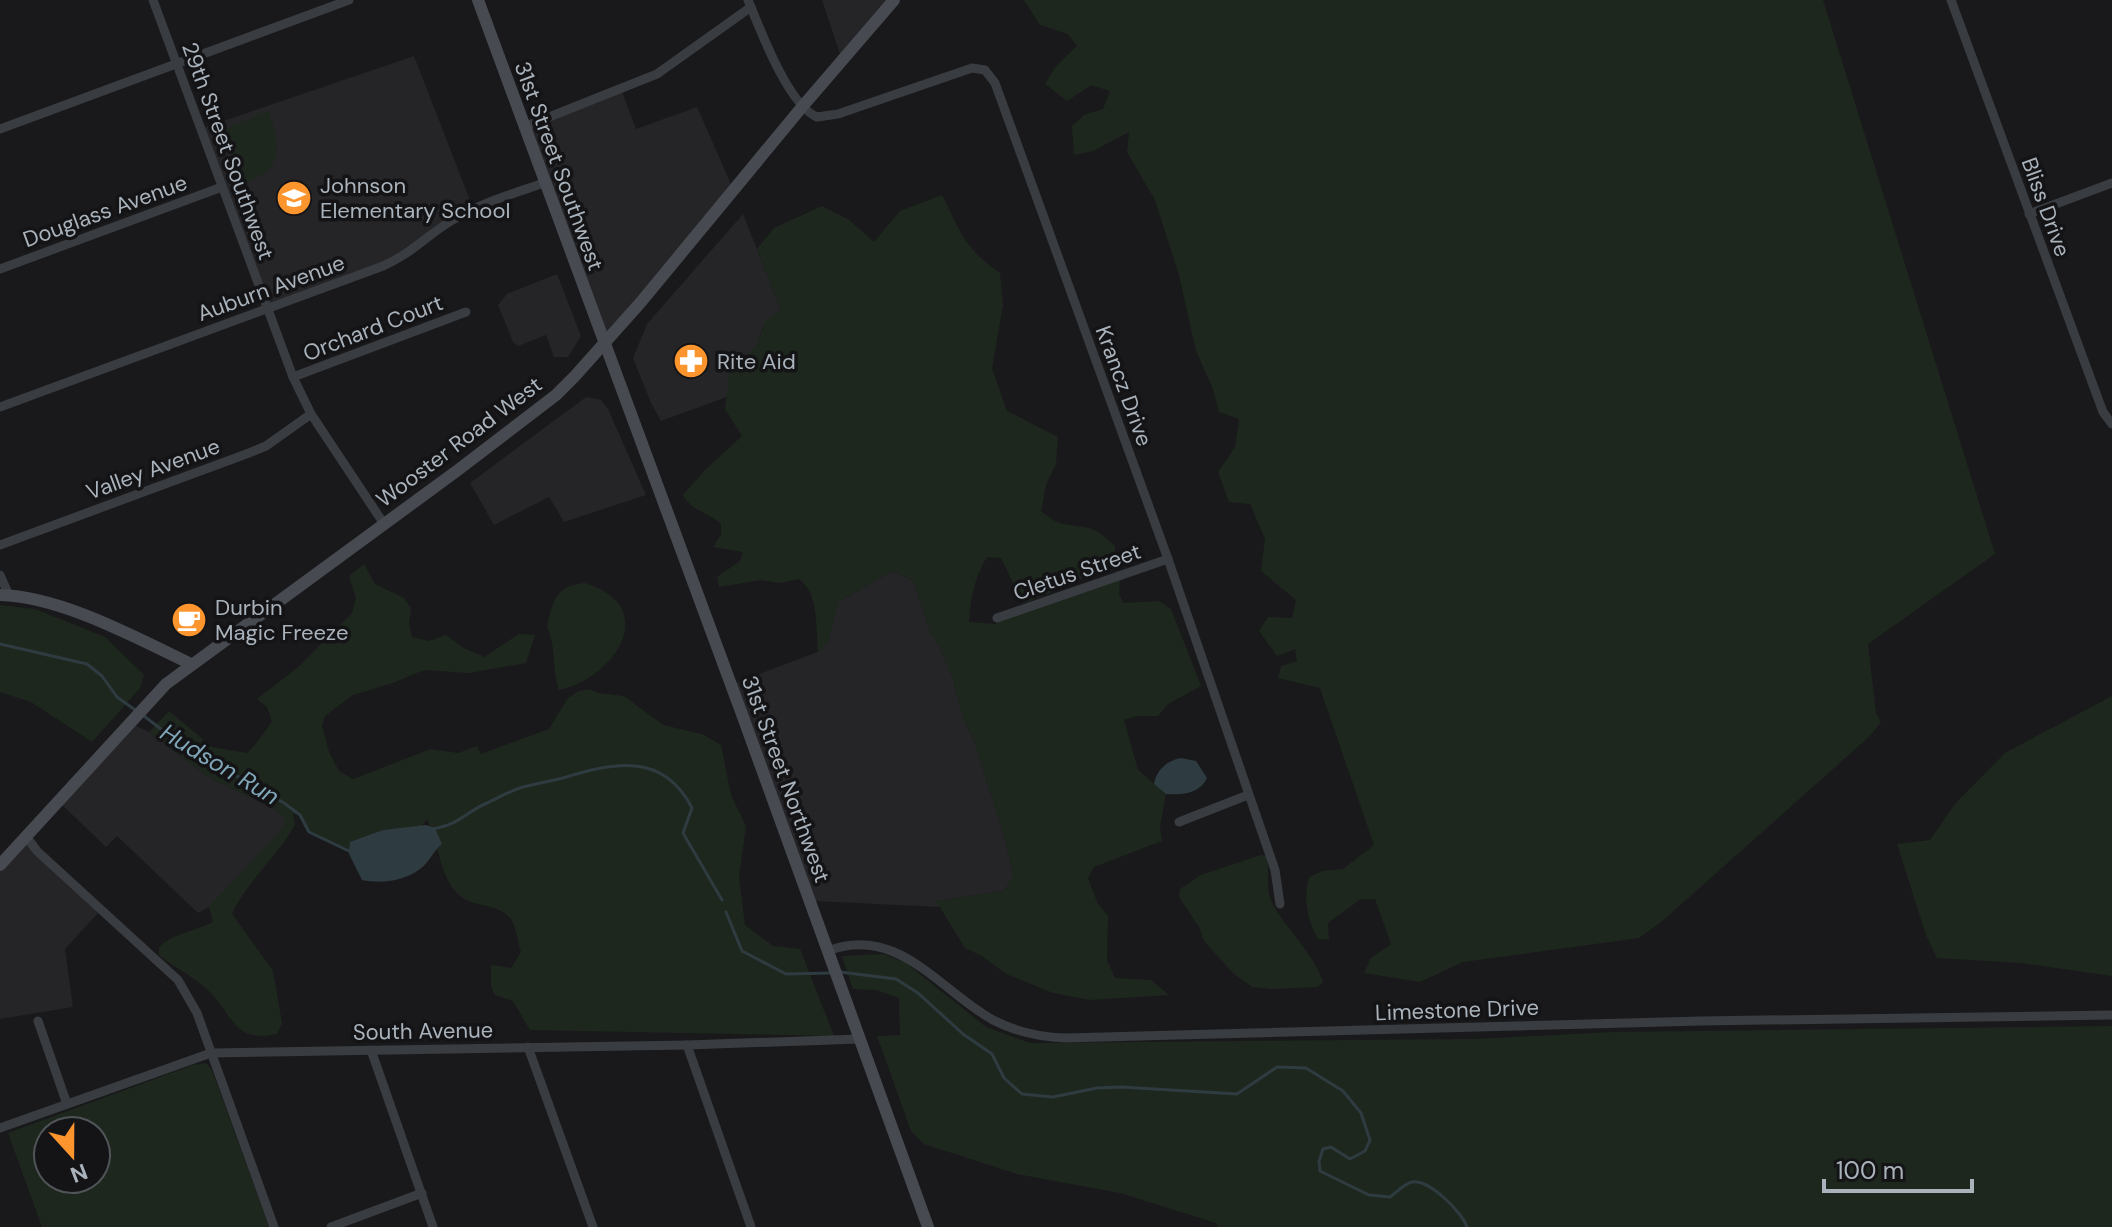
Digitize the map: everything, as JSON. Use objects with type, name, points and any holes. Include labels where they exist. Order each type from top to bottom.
[{"type":"main road","name":"31st Street Southwest","points":[[478,0],[604,345]]},
{"type":"main road","name":"Wooster Road West","points":[[0,865],[130,722],[191,664],[556,395],[604,345],[894,0]]},
{"type":"main road","name":"31st Street Northwest","points":[[604,345],[928,1227]]},
{"type":"main road","points":[[5,595],[40,601],[91,619],[191,664]]},
{"type":"street","name":"29th Street Southwest","points":[[153,0],[293,377],[311,414],[384,524]]},
{"type":"street","points":[[0,129],[349,0]]},
{"type":"street","name":"Bliss Drive","points":[[1951,0],[2103,412],[2112,424]]},
{"type":"street","points":[[524,127],[657,74],[749,4],[776,63],[802,107]]},
{"type":"street","name":"Krancz Drive","points":[[802,107],[817,117],[826,117],[960,70],[979,68],[990,75],[1001,96],[1168,559],[1275,870],[1280,904]]},
{"type":"street","name":"Auburn Avenue","points":[[0,407],[399,259],[473,208],[544,183]]},
{"type":"street","points":[[2029,214],[2112,183]]},
{"type":"street","name":"Douglass Avenue","points":[[0,269],[222,187]]},
{"type":"street","name":"Orchard Court","points":[[293,377],[466,312]]},
{"type":"street","name":"Valley Avenue","points":[[0,545],[266,446],[311,414]]},
{"type":"street","name":"Cletus Street","points":[[997,618],[1168,559]]},
{"type":"street","points":[[0,575],[5,595]]},
{"type":"street","points":[[1179,822],[1248,795]]},
{"type":"street","points":[[26,836],[37,851],[178,980],[192,1002],[274,1227]]},
{"type":"street","name":"Limestone Drive","points":[[828,951],[851,946],[896,952],[916,963],[992,1019],[1026,1033],[1055,1038],[1701,1021],[2112,1015]]},
{"type":"street","points":[[38,1021],[67,1104]]},
{"type":"street","name":"South Avenue","points":[[0,1128],[211,1053],[859,1039]]},
{"type":"street","points":[[687,1045],[751,1227]]},
{"type":"street","points":[[528,1047],[593,1227]]},
{"type":"street","points":[[371,1050],[433,1227]]},
{"type":"street","points":[[331,1227],[422,1193]]},
{"type":"shaded area","points":[[822,0],[894,0],[842,60]]},
{"type":"shaded area","points":[[1024,0],[1823,0],[1995,554],[1868,644],[1876,713],[1881,722],[1870,736],[1660,923],[1639,938],[1463,962],[1420,982],[1364,973],[1371,958],[1391,944],[1375,899],[1361,899],[1328,923],[1329,939],[1318,939],[1307,909],[1309,877],[1322,871],[1343,869],[1374,845],[1320,688],[1278,678],[1281,666],[1297,661],[1295,649],[1277,656],[1259,631],[1268,617],[1292,618],[1296,600],[1261,571],[1265,539],[1250,504],[1229,502],[1218,472],[1235,447],[1239,419],[1219,412],[1213,389],[1196,351],[1179,275],[1155,200],[1127,152],[1129,132],[1093,151],[1074,155],[1072,126],[1084,115],[1103,109],[1110,91],[1091,85],[1067,101],[1045,84],[1056,66],[1077,46],[1068,34],[1040,25]]},
{"type":"shaded area","points":[[414,56],[473,208],[407,254],[267,308],[200,129]]},
{"type":"shaded area","points":[[621,89],[636,129],[697,107],[734,191],[604,345],[524,127]]},
{"type":"shaded area","points":[[269,111],[276,136],[276,156],[265,172],[241,184],[221,131]]},
{"type":"shaded area","points":[[942,195],[970,247],[1000,273],[1003,305],[992,369],[1007,411],[1058,437],[1056,464],[1046,485],[1041,511],[1060,523],[1096,531],[1115,546],[1115,562],[1023,603],[1001,558],[987,557],[974,588],[969,622],[996,624],[997,618],[1120,576],[1119,593],[1123,603],[1159,601],[1171,609],[1201,686],[1168,704],[1158,716],[1137,716],[1124,720],[1138,770],[1166,794],[1160,827],[1162,841],[1094,867],[1088,878],[1098,904],[1108,916],[1107,960],[1115,978],[1151,980],[1169,995],[1090,1000],[1053,993],[1006,974],[965,948],[936,901],[1004,891],[1014,875],[953,679],[931,634],[913,580],[892,571],[838,602],[828,642],[818,652],[815,612],[805,585],[799,579],[780,583],[761,580],[719,587],[717,577],[740,561],[743,552],[713,547],[721,535],[721,524],[691,505],[683,495],[742,436],[725,409],[729,375],[758,343],[766,319],[781,310],[757,249],[774,228],[822,206],[849,220],[874,242],[900,211]]},
{"type":"shaded area","points":[[743,214],[781,310],[763,327],[758,343],[750,353],[729,364],[734,384],[732,395],[661,421],[633,358],[647,324]]},
{"type":"shaded area","points":[[557,274],[581,336],[568,357],[554,357],[546,335],[518,346],[513,342],[498,305],[507,294]]},
{"type":"shaded area","points":[[586,397],[601,400],[608,409],[646,495],[564,522],[549,497],[494,525],[470,483]]},
{"type":"shaded area","points":[[364,564],[375,584],[404,598],[411,608],[409,624],[412,637],[429,641],[446,635],[484,657],[519,634],[535,635],[526,663],[469,673],[424,670],[353,695],[325,716],[322,726],[329,752],[339,771],[353,779],[431,749],[458,753],[477,746],[481,754],[549,729],[568,698],[590,689],[624,696],[663,725],[702,734],[721,745],[731,795],[746,826],[739,877],[745,925],[773,946],[800,949],[834,1036],[530,1030],[513,1001],[495,995],[491,986],[491,965],[511,968],[521,952],[512,921],[501,911],[464,899],[452,887],[427,819],[418,831],[355,854],[309,832],[300,815],[293,814],[295,825],[232,914],[273,971],[282,1023],[277,1034],[263,1036],[243,1031],[204,987],[159,955],[159,947],[165,942],[213,922],[209,907],[282,829],[285,819],[273,808],[208,777],[149,732],[169,711],[212,747],[247,753],[272,721],[267,707],[257,699],[297,668],[352,613],[356,598],[349,576]]},
{"type":"shaded area","points":[[892,571],[913,580],[931,634],[953,679],[1014,875],[1004,891],[937,901],[941,907],[815,901],[733,684],[818,652],[833,622],[838,602]]},
{"type":"shaded area","points":[[585,583],[608,594],[621,608],[625,624],[622,641],[598,672],[559,690],[547,627],[549,617],[561,591]]},
{"type":"shaded area","points":[[0,605],[35,609],[105,637],[144,675],[140,688],[92,742],[31,702],[0,692]]},
{"type":"shaded area","points":[[2112,696],[2112,976],[2021,963],[1937,958],[1926,935],[1897,844],[1930,840],[1954,805],[2005,753]]},
{"type":"shaded area","points":[[136,726],[149,732],[208,777],[273,808],[286,819],[282,829],[237,880],[209,907],[198,913],[117,836],[106,847],[62,805]]},
{"type":"shaded area","points":[[1181,758],[1196,761],[1207,778],[1195,790],[1184,794],[1166,794],[1154,784],[1157,774],[1163,766]]},
{"type":"shaded area","points":[[426,825],[435,828],[442,844],[423,866],[400,879],[362,880],[349,854],[350,842],[383,830]]},
{"type":"shaded area","points":[[26,838],[35,851],[98,913],[65,949],[73,1007],[0,1019],[0,868]]},
{"type":"shaded area","points":[[1266,856],[1271,900],[1319,972],[1323,982],[1318,987],[1252,987],[1233,973],[1204,941],[1199,927],[1179,897],[1180,889],[1201,875]]},
{"type":"shaded area","points":[[884,954],[906,963],[986,1027],[1030,1043],[1475,1039],[1614,1032],[2112,1026],[2112,1227],[1218,1227],[1216,1223],[1120,1193],[1017,1174],[924,1144],[911,1131],[877,1036],[900,1035],[899,998],[876,990],[853,989],[842,956]]},
{"type":"shaded area","points":[[206,1063],[212,1070],[269,1227],[42,1227],[8,1133],[32,1124],[32,1195],[112,1195],[112,1115],[57,1115]]},
{"type":"waterway","name":"Hudson Run","points":[[0,644],[87,664],[102,676],[117,697],[138,712]]},
{"type":"waterway","name":"Hudson Run","points":[[144,716],[179,743],[284,803],[300,815],[309,832],[353,853]]},
{"type":"waterway","name":"Hudson Run","points":[[432,829],[450,824],[522,787],[600,768],[635,766],[652,770],[667,777],[692,808],[683,833],[722,900]]},
{"type":"waterway","name":"Hudson Run","points":[[726,912],[742,951],[786,974],[832,973]]},
{"type":"waterway","name":"Hudson Run","points":[[840,972],[896,979],[918,993],[963,1034],[992,1054],[1004,1078],[1022,1094],[1053,1097],[1097,1088],[1121,1087],[1237,1094],[1277,1067],[1306,1068],[1343,1091],[1361,1113],[1370,1140],[1365,1151],[1350,1159],[1331,1147],[1323,1149],[1320,1171],[1369,1195],[1390,1197],[1403,1186],[1419,1182],[1444,1198],[1459,1213],[1467,1227]]},
{"type":"place","name":"Johnson Elementary School","points":[[294,198]]},
{"type":"place","name":"Rite Aid","points":[[691,361]]},
{"type":"place","name":"Durbin Magic Freeze","points":[[189,620]]}]
